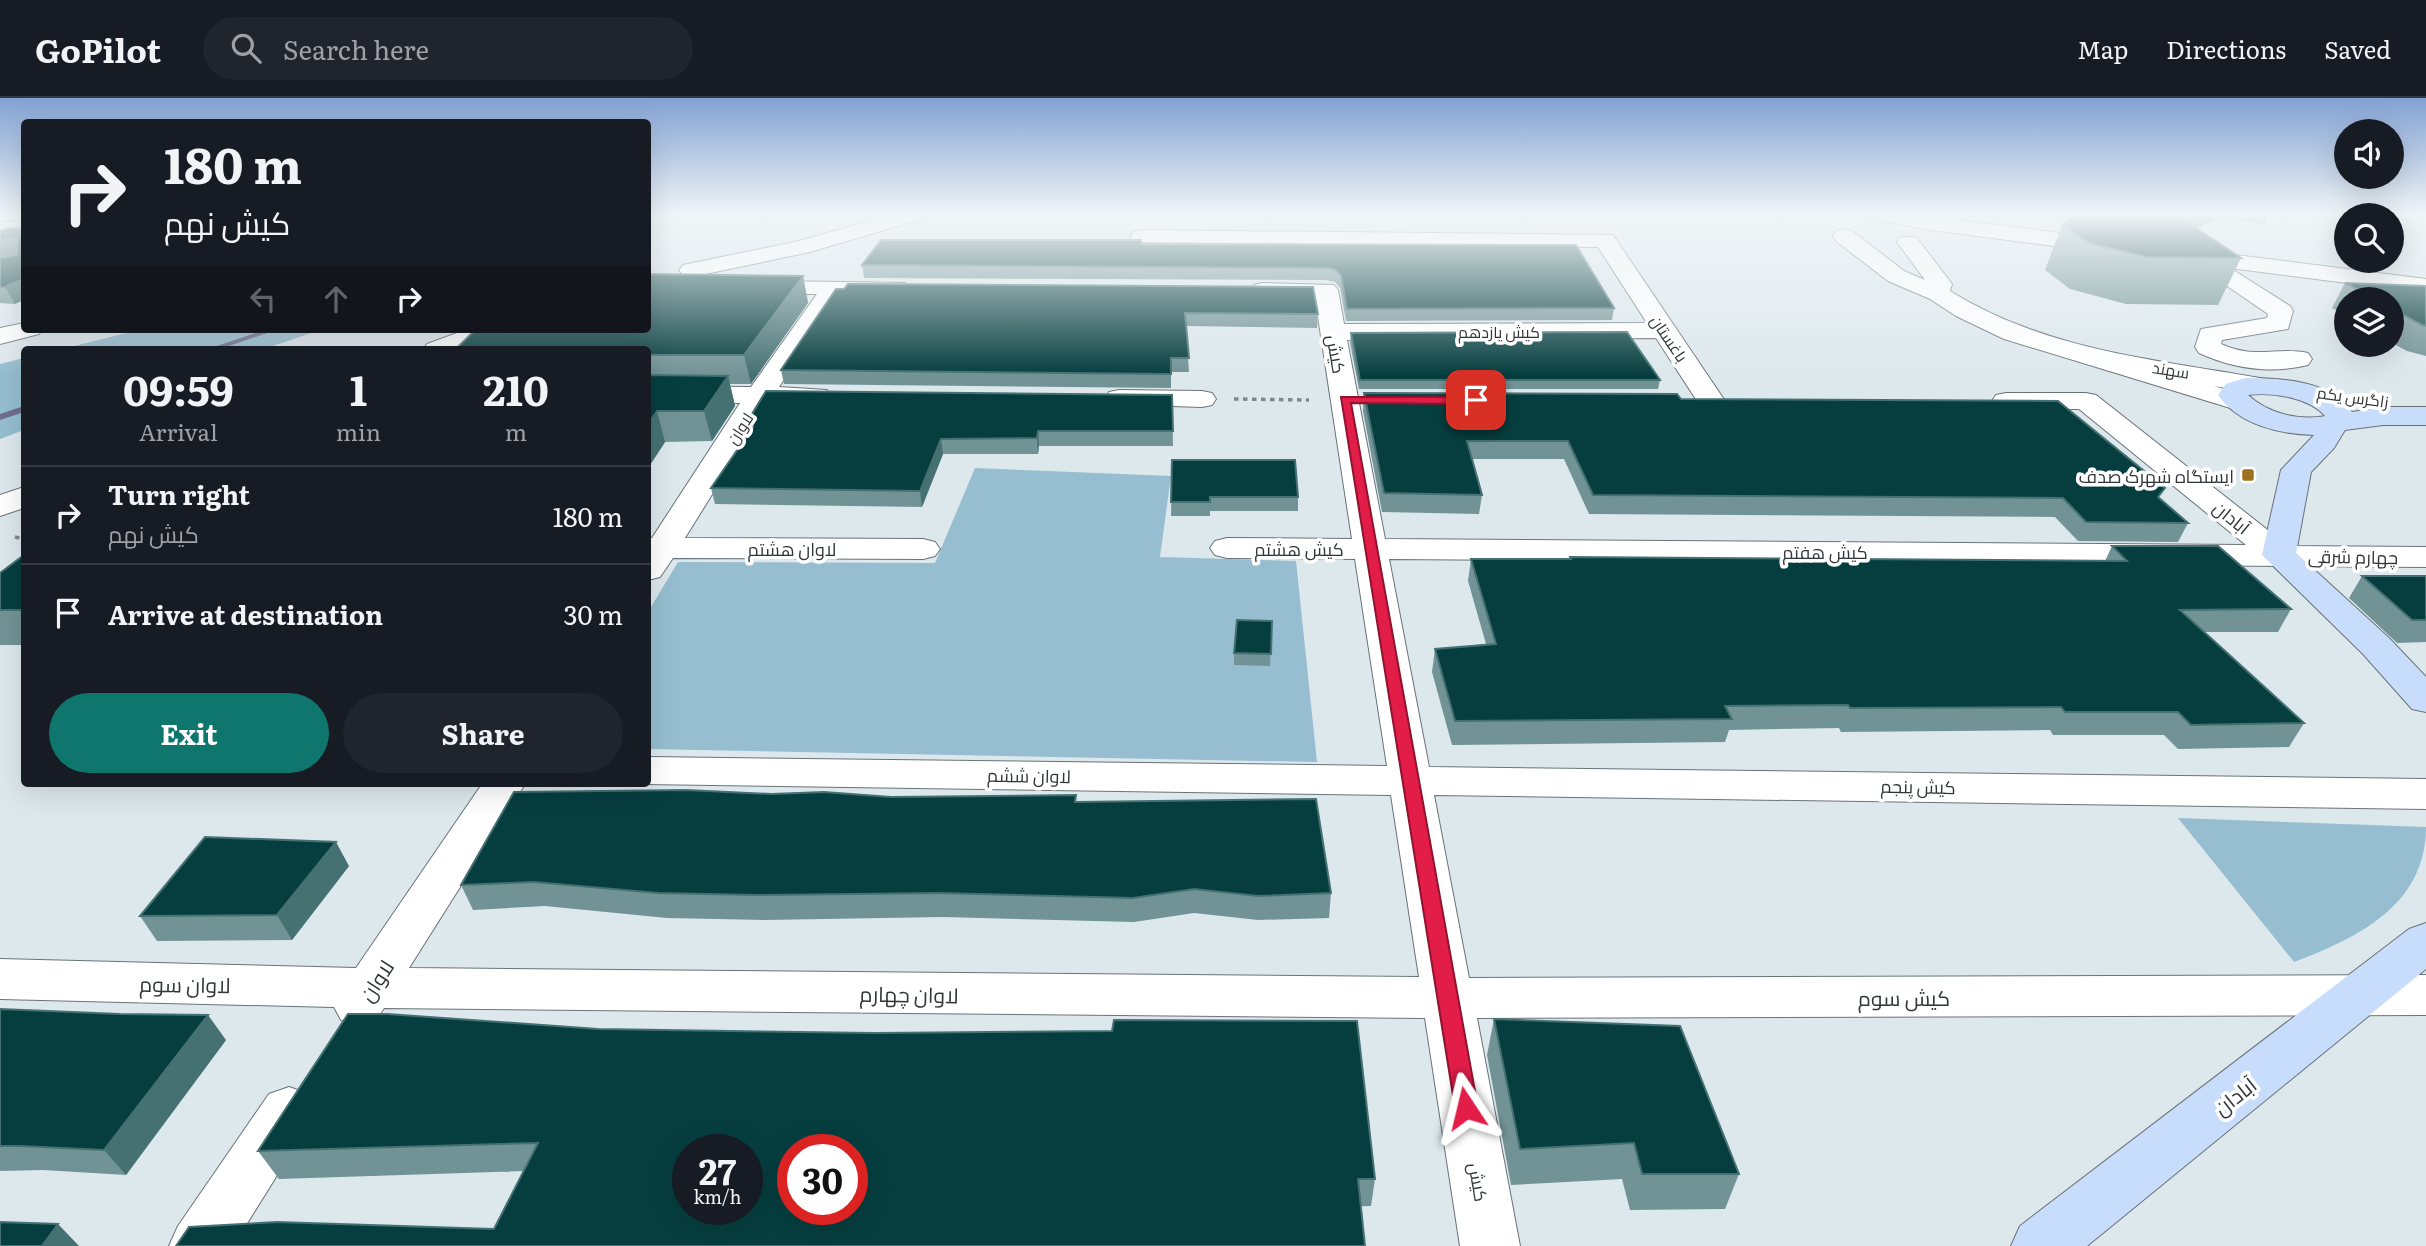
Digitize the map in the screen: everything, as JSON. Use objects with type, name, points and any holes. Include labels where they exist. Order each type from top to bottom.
[{"type":"main road","points":[[2279,555],[2296,470],[2324,442],[2335,423],[2341,419],[2340,412],[2308,394],[2256,396],[2268,430],[2296,470]]},
{"type":"main road","name":"زاگرس یکم","points":[[2256,396],[2389,400],[2426,408]]},
{"type":"main road","name":"زاگرس یکم","points":[[2256,396],[2294,424],[2322,426],[2383,416],[2426,416]]},
{"type":"main road","name":"آبادان","points":[[2279,555],[2376,646],[2426,700]]},
{"type":"main road","name":"آبادان","points":[[2041,1246],[2426,942]]},
{"type":"street","points":[[651,277],[700,268]]},
{"type":"street","name":"باغستان","points":[[1624,268],[1712,401]]},
{"type":"street","name":"سهند","points":[[1885,268],[1896,276],[1938,294],[1965,311],[2013,334],[2082,355],[2256,396]]},
{"type":"street","points":[[1928,268],[1940,284],[1938,294]]},
{"type":"street","points":[[2214,268],[2281,311],[2279,324],[2210,334],[2208,347],[2230,359],[2258,364],[2299,359]]},
{"type":"street","points":[[2281,268],[2426,286]]},
{"type":"street","points":[[651,286],[915,288]]},
{"type":"street","name":"لاوان","points":[[652,555],[833,288]]},
{"type":"street","name":"کیش","points":[[1244,290],[1326,290],[1334,332],[1359,400],[1371,548],[1490,1246]]},
{"type":"street","name":"کیش یازدهم","points":[[1334,332],[1664,330]]},
{"type":"street","points":[[0,336],[21,331]]},
{"type":"street","points":[[446,346],[481,333]]},
{"type":"street","points":[[651,394],[842,397]]},
{"type":"street","points":[[1091,398],[1202,399]]},
{"type":"street","name":"آبادان","points":[[1975,401],[2086,401],[2279,555]]},
{"type":"street","points":[[0,506],[21,498]]},
{"type":"street","name":"کیش هشتم","points":[[1227,548],[1371,548]]},
{"type":"street","name":"کیش هفتم","points":[[1371,548],[2279,555]]},
{"type":"street","name":"لاوان هشتم","points":[[652,555],[923,549]]},
{"type":"street","name":"چهارم شرقی","points":[[2279,555],[2426,557]]},
{"type":"street","name":"لاوان ششم","points":[[651,771],[1410,779]]},
{"type":"street","name":"کیش پنجم","points":[[1410,779],[2426,794]]},
{"type":"street","name":"لاوان","points":[[199,1246],[502,787]]},
{"type":"street","name":"لاوان سوم","points":[[0,979],[370,988]]},
{"type":"street","name":"لاوان چهارم","points":[[370,988],[1447,998]]},
{"type":"street","name":"کیش سوم","points":[[1447,998],[2426,995]]},
{"type":"path","points":[[1202,399],[1359,400]]},
{"type":"shaded area","points":[[127,333],[311,333],[273,346],[74,346]]},
{"type":"shaded area","points":[[21,359],[21,431],[0,439],[0,364]]},
{"type":"shaded area","points":[[975,468],[1171,476],[1160,557],[1296,561],[1317,762],[651,749],[651,607],[678,562],[935,563]]},
{"type":"shaded area","points":[[2178,818],[2426,827],[2423,854],[2414,878],[2401,898],[2384,915],[2364,929],[2342,942],[2294,962]]},
{"type":"building","points":[[0,268],[21,268],[21,280],[0,287]]},
{"type":"building","points":[[1261,268],[1590,268],[1614,308],[1347,309],[1341,276],[1335,270]]},
{"type":"building","points":[[651,274],[803,276],[744,355],[651,355],[651,346],[459,346],[472,333],[651,333]]},
{"type":"building","points":[[2345,283],[2426,286],[2426,326],[2404,315],[2404,287],[2352,287]]},
{"type":"building","points":[[848,284],[1313,287],[1318,314],[1185,313],[1189,358],[1171,358],[1171,374],[781,370],[836,289],[844,289]]},
{"type":"building","points":[[1627,332],[1660,380],[1360,380],[1351,333]]},
{"type":"building","points":[[651,375],[728,376],[704,411],[657,411],[651,420]]},
{"type":"building","points":[[766,391],[1172,395],[1173,431],[1038,431],[1037,438],[941,439],[920,491],[711,488],[753,427],[744,427]]},
{"type":"building","points":[[1364,393],[1677,394],[1681,399],[2058,401],[2165,488],[2158,497],[2188,523],[2086,522],[2063,498],[1593,495],[1568,441],[1467,441],[1482,495],[1384,493]]},
{"type":"building","points":[[1172,460],[1295,460],[1298,497],[1210,497],[1210,502],[1171,502]]},
{"type":"building","points":[[2112,546],[2218,546],[2291,609],[2180,610],[2304,723],[2191,725],[2178,712],[2065,712],[2061,707],[1850,708],[1848,705],[1725,706],[1732,719],[1455,721],[1435,649],[1496,644],[1471,559],[1571,559],[1570,557],[2127,561]]},
{"type":"building","points":[[21,557],[21,610],[0,610],[0,573]]},
{"type":"building","points":[[2362,576],[2426,576],[2426,620],[2412,620]]},
{"type":"building","points":[[1237,620],[1272,621],[1271,654],[1234,653]]},
{"type":"building","points":[[686,790],[772,794],[824,792],[891,797],[1076,795],[1075,802],[1316,799],[1331,893],[1258,896],[1194,889],[1133,898],[939,893],[757,895],[658,893],[534,882],[461,885],[514,792]]},
{"type":"building","points":[[205,837],[336,842],[277,915],[140,916]]},
{"type":"building","points":[[0,1009],[208,1015],[104,1150],[0,1146]]},
{"type":"building","points":[[348,1014],[387,1014],[598,1029],[874,1033],[1112,1031],[1114,1020],[1357,1021],[1375,1179],[1358,1179],[1365,1246],[176,1246],[189,1227],[277,1222],[494,1229],[538,1143],[258,1151]]},
{"type":"building","points":[[1494,1019],[1680,1026],[1739,1174],[1642,1174],[1634,1143],[1520,1149]]},
{"type":"building","points":[[0,1222],[58,1224],[42,1246],[0,1246]]},
{"type":"waterway","points":[[222,346],[262,333]]},
{"type":"waterway","points":[[0,417],[21,410]]},
{"type":"place","name":"ایستگاه شهرک صدف","points":[[2248,475]]},
{"type":"route","points":[[1466,1108],[1345,400],[1476,400]]}]
